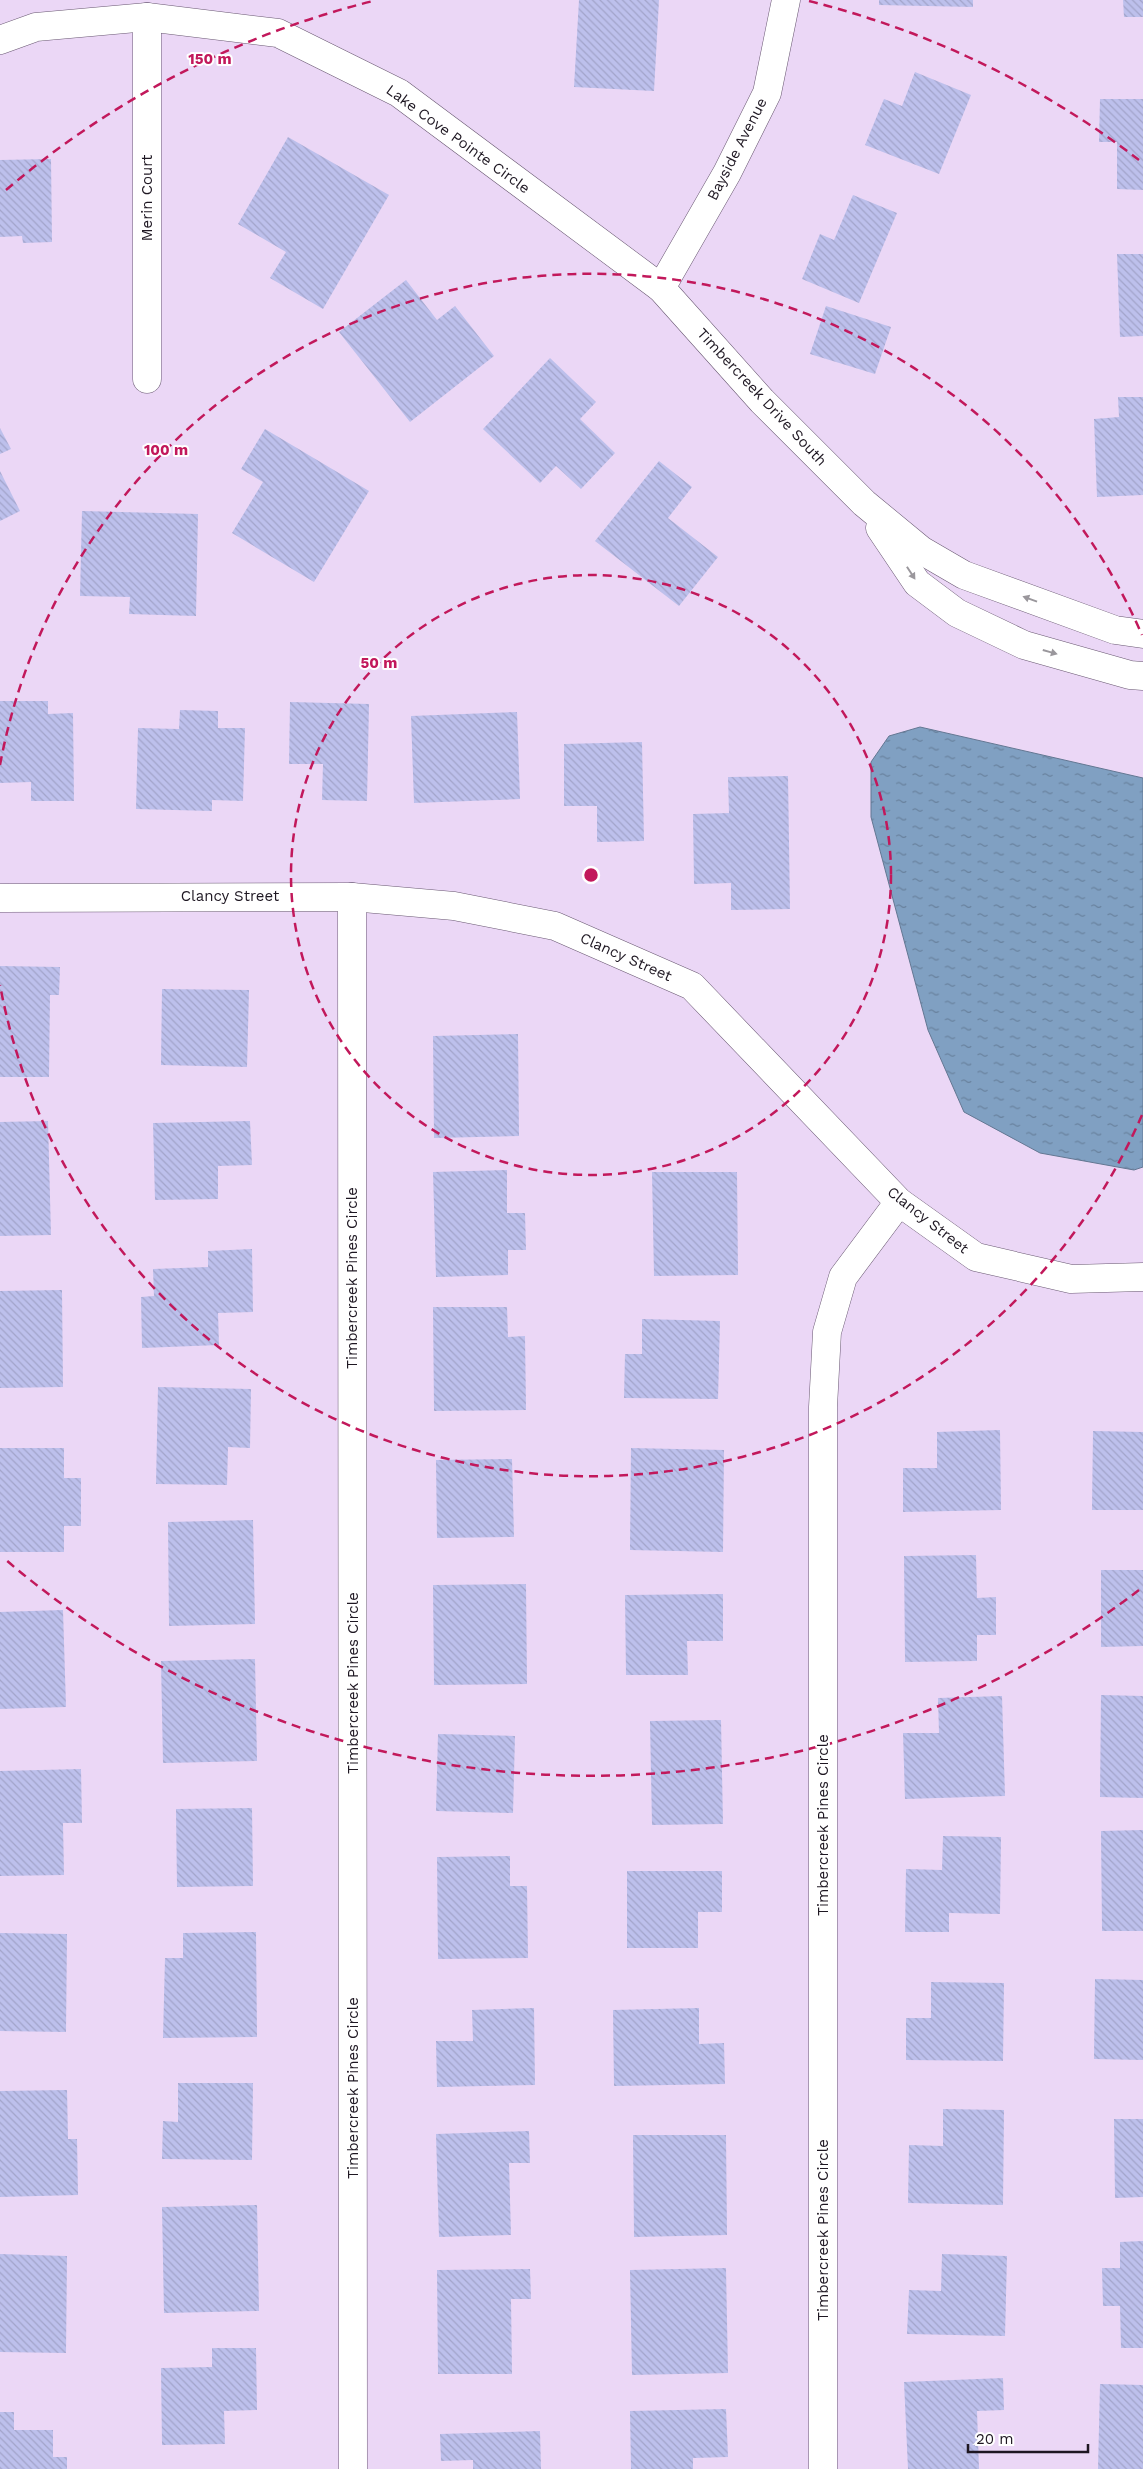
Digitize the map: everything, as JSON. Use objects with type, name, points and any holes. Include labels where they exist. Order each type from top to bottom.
[{"type":"street","name":"Bayside Avenue","points":[[661,288],[727,173],[767,93],[786,0]]},
{"type":"street","name":"Lake Cove Pointe Circle","points":[[0,40],[36,27],[147,17],[278,33],[399,93],[661,288]]},
{"type":"street","name":"Merin Court","points":[[147,17],[147,379]]},
{"type":"street","name":"Timbercreek Drive South","points":[[661,288],[762,401],[864,503],[921,550],[964,574],[1115,630],[1143,634]]},
{"type":"street","name":"Timbercreek Drive South","points":[[864,503],[917,582],[957,613],[1024,645],[1130,675],[1143,676]]},
{"type":"street","name":"Clancy Street","points":[[0,898],[111,896],[352,897],[454,906],[555,926],[692,986],[899,1202],[976,1257],[1071,1279],[1143,1277]]},
{"type":"street","name":"Timbercreek Pines Circle","points":[[352,897],[353,2469]]},
{"type":"street","name":"Timbercreek Pines Circle","points":[[823,2469],[823,1407],[828,1332],[843,1277],[899,1202]]},
{"type":"water","points":[[920,727],[1143,778],[1143,1167],[1134,1170],[1040,1153],[964,1112],[928,1030],[871,817],[871,762],[889,736]]},
{"type":"building","points":[[579,0],[659,0],[654,91],[574,87]]},
{"type":"building","points":[[879,0],[973,0],[973,7],[879,5]]},
{"type":"building","points":[[1123,0],[1143,0],[1143,17],[1124,17]]},
{"type":"building","points":[[915,72],[971,95],[939,174],[865,145],[884,99],[902,106]]},
{"type":"building","points":[[1100,99],[1143,99],[1143,190],[1117,189],[1117,142],[1099,142]]},
{"type":"building","points":[[288,137],[389,195],[323,309],[270,278],[286,252],[238,224]]},
{"type":"building","points":[[51,159],[52,242],[23,243],[22,236],[0,237],[0,160]]},
{"type":"building","points":[[853,195],[897,213],[859,303],[802,279],[820,234],[834,240]]},
{"type":"building","points":[[1117,254],[1143,254],[1143,336],[1120,337]]},
{"type":"building","points":[[406,280],[437,320],[455,306],[494,356],[410,422],[339,332]]},
{"type":"building","points":[[826,306],[891,327],[875,374],[810,354]]},
{"type":"building","points":[[550,358],[596,402],[580,419],[615,453],[581,489],[556,466],[540,483],[483,429]]},
{"type":"building","points":[[1118,397],[1143,397],[1143,495],[1097,497],[1094,419],[1119,417]]},
{"type":"building","points":[[0,428],[11,449],[0,454]]},
{"type":"building","points":[[265,429],[369,491],[314,582],[232,533],[263,482],[241,469]]},
{"type":"building","points":[[659,461],[692,487],[668,518],[718,557],[679,606],[595,541]]},
{"type":"building","points":[[0,471],[20,511],[0,521]]},
{"type":"building","points":[[82,511],[198,514],[196,616],[129,614],[130,597],[80,596]]},
{"type":"building","points":[[0,701],[48,701],[48,714],[73,713],[74,801],[31,801],[31,782],[0,783]]},
{"type":"building","points":[[290,702],[369,704],[367,801],[322,800],[323,764],[289,764]]},
{"type":"building","points":[[180,710],[218,711],[218,728],[245,728],[243,801],[212,800],[212,811],[136,809],[138,728],[179,729]]},
{"type":"building","points":[[517,712],[520,799],[414,803],[411,716]]},
{"type":"building","points":[[642,742],[644,841],[597,842],[597,806],[564,806],[564,744]]},
{"type":"building","points":[[788,776],[790,909],[731,910],[731,883],[694,884],[693,814],[729,813],[728,777]]},
{"type":"building","points":[[0,966],[60,967],[59,995],[50,995],[49,1077],[0,1077]]},
{"type":"building","points":[[162,989],[249,990],[247,1067],[161,1065]]},
{"type":"building","points":[[518,1034],[519,1136],[434,1138],[433,1036]]},
{"type":"building","points":[[48,1121],[51,1235],[0,1236],[0,1122]]},
{"type":"building","points":[[250,1121],[252,1165],[218,1166],[218,1199],[155,1200],[153,1123]]},
{"type":"building","points":[[507,1170],[507,1213],[525,1213],[526,1250],[508,1250],[508,1275],[436,1277],[433,1172]]},
{"type":"building","points":[[652,1172],[737,1172],[738,1275],[654,1276]]},
{"type":"building","points":[[252,1249],[253,1312],[218,1313],[219,1345],[142,1348],[141,1297],[154,1296],[153,1269],[208,1267],[208,1251]]},
{"type":"building","points":[[62,1290],[63,1387],[0,1388],[0,1291]]},
{"type":"building","points":[[433,1307],[507,1307],[508,1337],[525,1336],[526,1410],[434,1411]]},
{"type":"building","points":[[642,1319],[720,1321],[718,1399],[624,1398],[625,1354],[642,1354]]},
{"type":"building","points":[[158,1387],[251,1389],[250,1448],[228,1447],[227,1485],[156,1484]]},
{"type":"building","points":[[1000,1430],[1001,1510],[903,1512],[903,1468],[937,1468],[937,1432]]},
{"type":"building","points":[[1093,1431],[1143,1432],[1143,1510],[1092,1510]]},
{"type":"building","points":[[0,1448],[64,1448],[64,1478],[81,1478],[81,1526],[64,1526],[64,1552],[0,1552]]},
{"type":"building","points":[[631,1448],[724,1450],[723,1552],[630,1550]]},
{"type":"building","points":[[512,1459],[514,1537],[437,1538],[436,1460]]},
{"type":"building","points":[[253,1520],[255,1624],[169,1626],[168,1522]]},
{"type":"building","points":[[976,1555],[977,1598],[996,1597],[996,1635],[977,1635],[977,1661],[905,1662],[904,1556]]},
{"type":"building","points":[[1101,1570],[1143,1570],[1143,1646],[1101,1647]]},
{"type":"building","points":[[526,1584],[527,1684],[434,1685],[433,1585]]},
{"type":"building","points":[[723,1594],[723,1641],[687,1641],[688,1675],[626,1675],[625,1595]]},
{"type":"building","points":[[63,1610],[66,1707],[0,1709],[0,1612]]},
{"type":"building","points":[[255,1659],[257,1761],[163,1763],[161,1661]]},
{"type":"building","points":[[1101,1695],[1143,1696],[1143,1798],[1100,1797]]},
{"type":"building","points":[[1002,1696],[1005,1796],[905,1799],[903,1733],[939,1733],[938,1698]]},
{"type":"building","points":[[721,1720],[723,1824],[652,1825],[650,1721]]},
{"type":"building","points":[[438,1734],[515,1736],[513,1813],[436,1811]]},
{"type":"building","points":[[81,1769],[82,1823],[63,1823],[64,1875],[0,1876],[0,1771]]},
{"type":"building","points":[[252,1808],[253,1886],[177,1887],[176,1809]]},
{"type":"building","points":[[1143,1830],[1143,1931],[1102,1931],[1101,1831]]},
{"type":"building","points":[[943,1836],[1001,1837],[1000,1914],[949,1913],[949,1932],[905,1932],[906,1869],[942,1870]]},
{"type":"building","points":[[510,1856],[510,1886],[527,1886],[528,1958],[438,1959],[437,1857]]},
{"type":"building","points":[[627,1871],[722,1871],[722,1912],[698,1912],[698,1948],[627,1948]]},
{"type":"building","points":[[256,1932],[257,2037],[163,2038],[165,1958],[183,1958],[183,1933]]},
{"type":"building","points":[[0,1933],[67,1934],[66,2032],[0,2031]]},
{"type":"building","points":[[1095,1979],[1143,1980],[1143,2060],[1094,2059]]},
{"type":"building","points":[[931,1982],[1004,1983],[1003,2061],[906,2060],[906,2018],[931,2018]]},
{"type":"building","points":[[534,2008],[535,2085],[437,2087],[436,2041],[473,2041],[472,2010]]},
{"type":"building","points":[[699,2008],[699,2044],[724,2043],[725,2084],[614,2086],[613,2010]]},
{"type":"building","points":[[178,2083],[253,2083],[252,2160],[162,2159],[163,2121],[178,2122]]},
{"type":"building","points":[[67,2090],[68,2139],[77,2139],[78,2195],[0,2197],[0,2091]]},
{"type":"building","points":[[943,2109],[1004,2110],[1003,2205],[908,2203],[909,2145],[943,2146]]},
{"type":"building","points":[[1114,2119],[1143,2119],[1143,2197],[1115,2198]]},
{"type":"building","points":[[529,2131],[530,2163],[509,2163],[511,2235],[439,2237],[436,2134]]},
{"type":"building","points":[[633,2135],[726,2135],[727,2235],[634,2237]]},
{"type":"building","points":[[257,2205],[259,2311],[164,2313],[162,2207]]},
{"type":"building","points":[[1143,2241],[1143,2348],[1121,2348],[1120,2306],[1103,2306],[1102,2268],[1120,2268],[1120,2242]]},
{"type":"building","points":[[0,2254],[67,2256],[66,2353],[0,2352]]},
{"type":"building","points":[[942,2254],[1007,2256],[1005,2336],[907,2334],[909,2290],[941,2291]]},
{"type":"building","points":[[726,2268],[728,2373],[632,2375],[630,2270]]},
{"type":"building","points":[[530,2269],[531,2299],[511,2299],[512,2374],[438,2374],[437,2270]]},
{"type":"building","points":[[212,2348],[256,2348],[257,2410],[224,2411],[225,2444],[162,2445],[161,2368],[212,2367]]},
{"type":"building","points":[[1003,2378],[1004,2410],[977,2411],[979,2469],[908,2469],[904,2382]]},
{"type":"building","points":[[1100,2384],[1143,2385],[1143,2469],[1098,2469]]},
{"type":"building","points":[[726,2409],[728,2457],[693,2458],[693,2469],[631,2469],[630,2411]]},
{"type":"building","points":[[0,2412],[14,2412],[14,2430],[53,2430],[53,2457],[67,2457],[67,2469],[0,2469]]},
{"type":"building","points":[[540,2431],[541,2469],[473,2469],[473,2460],[441,2461],[440,2434]]}]
